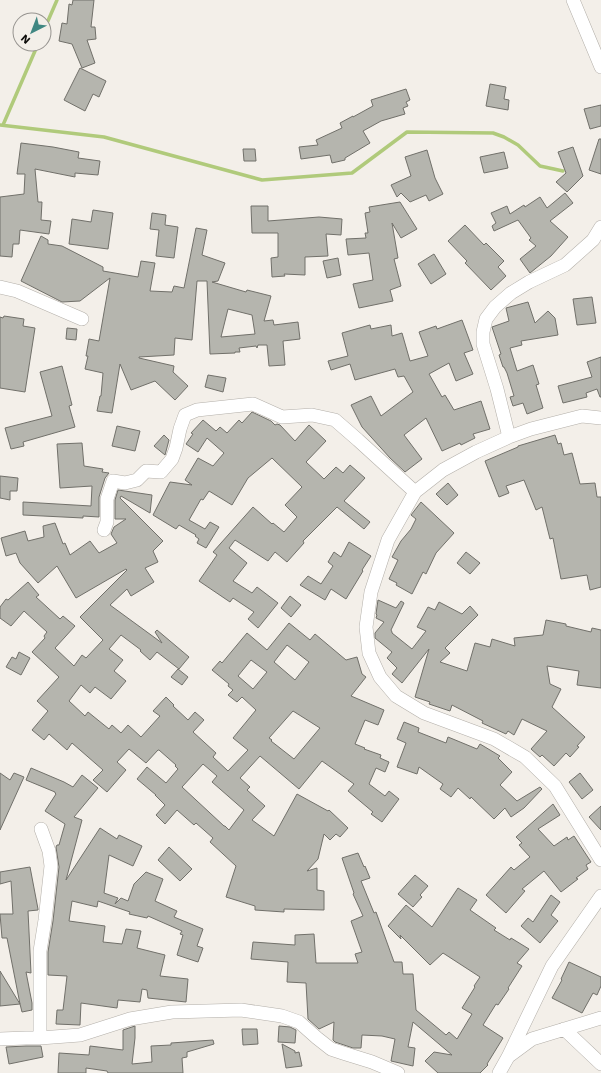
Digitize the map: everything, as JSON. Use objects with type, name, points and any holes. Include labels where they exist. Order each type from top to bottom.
[{"type":"street","points":[[573,0],[601,67]]},
{"type":"street","points":[[509,437],[483,344],[483,332],[486,319],[495,307],[511,293],[529,282],[565,265],[593,240],[601,227]]},
{"type":"street","points":[[0,287],[17,291],[82,319]]},
{"type":"street","points":[[104,530],[107,522],[107,499],[113,481],[125,483],[137,480],[146,471],[161,472],[172,459],[185,416],[197,410],[211,408],[253,404],[282,417],[312,415],[335,420],[415,492]]},
{"type":"street","points":[[601,418],[582,416],[531,429],[509,437],[476,452],[443,470],[415,492],[388,540],[372,592],[366,627],[369,653],[380,676],[396,696],[424,713],[494,739],[525,757],[555,786],[601,860]]},
{"type":"street","points":[[40,1038],[40,951],[51,866],[49,851],[41,829]]},
{"type":"street","points":[[499,1073],[552,966],[601,896]]},
{"type":"street","points":[[0,1039],[80,1035],[130,1019],[172,1012],[241,1010],[282,1016],[299,1022],[331,1048],[343,1054],[372,1062],[398,1073]]},
{"type":"street","points":[[508,1057],[532,1039],[601,1018]]},
{"type":"street","points":[[564,1029],[601,1064]]},
{"type":"building","points":[[73,0],[94,0],[91,27],[95,27],[96,39],[87,40],[95,63],[82,68],[72,44],[59,41],[62,23],[67,24],[69,4],[72,5]]},
{"type":"building","points":[[80,68],[106,81],[99,97],[93,94],[85,111],[64,100]]},
{"type":"building","points":[[490,84],[506,87],[504,99],[509,100],[508,110],[486,106]]},
{"type":"building","points":[[406,89],[410,100],[406,102],[408,106],[403,108],[405,114],[381,121],[363,131],[370,143],[345,158],[345,160],[332,163],[330,155],[301,159],[299,147],[318,145],[316,140],[342,128],[340,123],[373,106],[371,100]]},
{"type":"building","points":[[601,105],[601,126],[590,129],[584,109]]},
{"type":"building","points":[[599,139],[601,139],[601,174],[589,170]]},
{"type":"building","points":[[21,143],[79,152],[78,158],[100,161],[98,175],[75,173],[75,177],[35,169],[38,202],[42,202],[41,220],[51,221],[49,234],[20,230],[19,244],[13,244],[12,257],[0,256],[0,197],[24,194],[25,174],[17,174]]},
{"type":"building","points":[[573,147],[583,176],[567,192],[556,182],[566,173],[558,152]]},
{"type":"building","points":[[243,149],[255,149],[256,161],[244,161]]},
{"type":"building","points":[[427,150],[435,178],[443,194],[429,201],[426,195],[410,202],[401,193],[397,197],[391,185],[411,176],[405,157]]},
{"type":"building","points":[[504,152],[508,168],[484,173],[480,157]]},
{"type":"building","points":[[565,193],[573,203],[550,221],[568,237],[551,256],[530,273],[520,259],[536,246],[529,240],[531,238],[518,220],[494,231],[492,226],[496,223],[491,213],[507,206],[510,214],[524,205],[525,207],[540,197],[547,208]]},
{"type":"building","points":[[400,202],[417,229],[401,238],[392,223],[398,258],[394,259],[401,286],[390,290],[393,301],[359,308],[353,284],[373,280],[369,253],[348,255],[346,239],[366,238],[365,233],[368,233],[365,213],[370,212],[369,207]]},
{"type":"building","points":[[251,206],[268,206],[268,221],[319,217],[342,219],[341,235],[326,234],[328,256],[305,257],[305,275],[284,274],[285,276],[272,277],[271,258],[278,257],[278,233],[252,233]]},
{"type":"building","points":[[93,210],[113,213],[108,249],[69,244],[72,219],[91,222]]},
{"type":"building","points":[[152,213],[166,215],[165,225],[178,227],[174,258],[156,256],[159,230],[150,229]]},
{"type":"building","points":[[465,225],[484,245],[486,243],[504,261],[498,267],[506,276],[491,290],[465,263],[467,261],[448,241]]},
{"type":"building","points":[[196,228],[207,230],[202,255],[225,263],[218,281],[212,282],[246,292],[247,290],[271,296],[264,321],[273,320],[274,325],[298,322],[300,339],[283,341],[285,365],[269,366],[267,345],[258,345],[257,348],[256,346],[239,348],[240,352],[235,353],[210,354],[207,281],[197,281],[192,340],[175,338],[174,355],[139,357],[174,366],[173,372],[188,386],[175,400],[155,381],[131,390],[120,364],[112,413],[97,411],[101,396],[103,373],[85,369],[88,356],[86,356],[89,339],[99,341],[110,278],[80,301],[62,302],[21,281],[41,236],[48,240],[48,244],[62,246],[103,267],[103,271],[138,277],[141,261],[155,263],[150,291],[172,292],[174,286],[184,288]],"holes":[[[228,309],[252,315],[255,334],[221,337]]]},
{"type":"building","points":[[434,254],[446,274],[431,284],[418,264]]},
{"type":"building","points":[[338,258],[341,275],[327,278],[323,261]]},
{"type":"building","points":[[592,297],[596,323],[577,325],[573,299]]},
{"type":"building","points":[[528,302],[535,323],[548,311],[555,318],[558,335],[521,341],[522,345],[510,348],[517,371],[533,365],[539,384],[536,385],[543,408],[527,414],[523,403],[513,406],[510,397],[514,396],[507,373],[503,367],[499,355],[501,354],[492,327],[509,321],[506,308]]},
{"type":"building","points":[[4,316],[24,319],[23,326],[35,328],[25,392],[0,388],[0,317],[3,318]]},
{"type":"building","points":[[462,320],[473,350],[464,353],[473,374],[456,381],[449,363],[429,374],[442,397],[445,395],[454,410],[481,401],[490,429],[473,434],[475,438],[461,445],[460,443],[442,451],[426,418],[404,435],[422,459],[405,472],[362,427],[351,405],[371,396],[381,416],[413,392],[404,376],[398,377],[395,369],[355,380],[350,364],[331,370],[328,361],[348,356],[342,333],[370,325],[371,329],[391,325],[392,336],[402,333],[410,361],[428,356],[419,332],[436,326],[437,329]]},
{"type":"building","points":[[67,328],[77,329],[76,340],[66,339]]},
{"type":"building","points":[[601,357],[601,397],[597,389],[586,393],[587,397],[563,403],[558,386],[592,377],[587,362]]},
{"type":"building","points":[[62,366],[72,405],[69,406],[75,427],[23,442],[24,446],[11,449],[5,428],[52,416],[40,372]]},
{"type":"building","points":[[208,375],[226,378],[223,392],[205,387]]},
{"type":"building","points":[[252,412],[271,421],[275,425],[280,425],[295,441],[309,425],[326,441],[306,462],[324,479],[336,467],[343,473],[350,465],[365,478],[344,501],[370,522],[364,529],[337,507],[303,541],[304,543],[287,562],[275,552],[268,561],[235,540],[229,548],[247,563],[233,581],[252,593],[257,587],[278,603],[258,628],[248,619],[254,612],[233,598],[230,602],[199,581],[217,555],[213,552],[253,507],[272,524],[273,523],[284,532],[297,517],[285,505],[302,487],[272,458],[248,478],[232,505],[209,491],[203,500],[201,499],[189,520],[205,529],[210,522],[219,527],[206,548],[197,543],[199,539],[195,536],[196,535],[179,525],[176,529],[153,515],[170,482],[192,485],[185,480],[198,458],[213,466],[224,453],[207,438],[198,452],[186,444],[193,434],[191,433],[203,420],[216,431],[220,427],[227,433],[239,420],[242,423]]},
{"type":"building","points":[[117,426],[140,431],[135,451],[112,446]]},
{"type":"building","points":[[164,435],[169,440],[165,455],[154,446]]},
{"type":"building","points":[[555,435],[558,444],[561,443],[564,455],[572,453],[580,484],[595,483],[597,497],[601,497],[601,587],[590,590],[587,575],[561,579],[553,538],[550,539],[542,507],[536,510],[524,480],[506,486],[509,493],[499,497],[485,461],[518,446]]},
{"type":"building","points":[[82,443],[84,466],[103,469],[102,472],[109,473],[105,478],[99,497],[99,517],[83,516],[83,518],[23,515],[23,502],[91,506],[92,486],[60,488],[57,444]]},
{"type":"building","points":[[0,476],[18,478],[17,491],[10,491],[10,500],[0,498]]},
{"type":"building","points":[[448,483],[458,495],[447,505],[436,494]]},
{"type":"building","points":[[118,490],[152,495],[150,513],[121,496],[120,498],[163,541],[153,551],[158,562],[145,568],[154,582],[131,596],[127,589],[110,605],[162,643],[155,632],[157,630],[189,657],[179,669],[157,652],[150,660],[140,651],[141,650],[121,635],[109,649],[123,660],[114,671],[126,681],[111,699],[95,687],[90,693],[81,685],[69,701],[85,716],[88,712],[109,729],[112,725],[121,733],[128,725],[141,737],[160,716],[153,711],[166,697],[188,720],[195,712],[204,720],[193,732],[216,753],[213,757],[228,771],[248,750],[233,738],[256,710],[242,697],[237,702],[228,695],[233,690],[228,686],[229,684],[212,670],[220,661],[222,663],[247,633],[267,650],[289,623],[310,640],[315,634],[346,660],[357,657],[362,674],[366,677],[351,696],[384,710],[378,725],[365,720],[355,744],[381,755],[380,758],[389,762],[385,772],[376,768],[369,784],[385,796],[389,791],[399,799],[382,822],[371,814],[373,812],[348,791],[354,784],[322,761],[299,789],[260,756],[240,778],[250,787],[247,790],[265,806],[252,820],[274,836],[297,794],[328,811],[329,810],[348,828],[340,837],[336,834],[330,840],[324,834],[318,859],[307,871],[317,868],[317,890],[324,891],[324,910],[284,909],[284,912],[255,910],[255,906],[226,897],[236,866],[210,842],[213,838],[196,823],[194,825],[177,810],[165,824],[156,815],[165,805],[156,795],[137,779],[147,767],[166,783],[178,769],[175,766],[176,765],[159,750],[146,763],[129,749],[117,762],[126,770],[107,792],[93,780],[103,770],[72,743],[67,750],[49,734],[44,740],[32,730],[48,711],[37,701],[59,677],[32,652],[45,638],[44,636],[47,632],[24,611],[11,626],[0,618],[0,607],[6,599],[8,600],[28,582],[39,595],[36,597],[60,619],[63,616],[75,626],[55,648],[74,666],[82,655],[86,658],[103,640],[80,617],[127,570],[126,569],[76,598],[57,566],[38,583],[20,563],[16,553],[6,556],[1,538],[25,531],[28,541],[44,537],[43,526],[55,523],[63,544],[65,543],[70,555],[90,541],[99,553],[117,543],[111,534],[114,527],[126,519],[115,519],[115,500]],"holes":[[[287,645],[309,662],[295,680],[274,662]],[[251,660],[267,672],[253,689],[238,676]],[[293,711],[320,728],[294,759],[269,738]],[[203,764],[217,776],[212,782],[244,810],[229,830],[182,787]]]},
{"type":"building","points":[[421,502],[454,533],[436,553],[426,574],[423,572],[412,594],[396,585],[397,583],[389,579],[398,560],[392,557],[401,541],[411,529],[416,519],[411,515]]},
{"type":"building","points":[[349,542],[371,556],[346,599],[331,589],[325,600],[300,585],[308,576],[321,584],[333,566],[328,562],[334,552],[341,557]]},
{"type":"building","points":[[466,552],[480,563],[470,574],[457,563]]},
{"type":"building","points":[[290,596],[301,605],[291,617],[281,608]]},
{"type":"building","points":[[378,600],[396,608],[401,601],[404,603],[391,630],[392,633],[412,649],[426,631],[417,627],[428,607],[435,610],[439,602],[462,614],[470,606],[478,615],[445,648],[450,653],[440,662],[467,671],[475,643],[490,647],[492,639],[515,646],[514,638],[543,635],[546,620],[566,624],[566,626],[591,632],[592,628],[601,630],[601,688],[577,685],[579,671],[547,666],[550,684],[561,689],[552,707],[585,737],[577,746],[579,747],[570,757],[566,753],[554,766],[542,755],[540,757],[531,749],[547,731],[522,719],[514,735],[508,731],[506,734],[482,723],[483,721],[452,705],[450,711],[429,704],[430,702],[415,697],[429,649],[402,683],[392,674],[397,668],[387,658],[392,652],[375,638],[375,633],[384,622],[376,618]]},
{"type":"building","points":[[19,652],[30,658],[21,675],[6,667],[12,657],[16,659]]},
{"type":"building","points":[[178,669],[188,677],[182,685],[171,677]]},
{"type":"building","points":[[404,722],[419,728],[418,732],[446,743],[448,737],[477,749],[480,744],[500,756],[498,758],[512,772],[500,785],[517,801],[540,787],[542,789],[524,808],[511,817],[505,808],[494,819],[471,797],[470,799],[458,788],[451,797],[440,789],[443,784],[419,767],[417,774],[397,767],[406,743],[397,739]]},
{"type":"building","points":[[31,768],[73,787],[82,775],[98,788],[74,817],[82,820],[66,880],[100,828],[117,839],[119,835],[142,846],[133,866],[109,855],[104,893],[118,898],[115,904],[121,898],[128,901],[134,884],[146,872],[163,879],[155,901],[177,911],[174,917],[203,929],[197,946],[203,948],[198,962],[177,955],[183,935],[180,934],[182,931],[148,916],[147,918],[129,914],[130,912],[98,901],[97,907],[72,901],[69,921],[105,926],[103,942],[122,944],[126,929],[141,931],[137,948],[165,955],[160,976],[188,979],[186,1002],[148,998],[147,990],[142,989],[140,1002],[118,1000],[117,1008],[81,1003],[80,1025],[56,1024],[57,1010],[63,1010],[67,976],[48,975],[48,952],[59,867],[56,847],[59,845],[65,824],[45,811],[56,794],[55,792],[26,780]]},
{"type":"building","points":[[0,773],[10,780],[14,773],[24,777],[0,830]]},
{"type":"building","points":[[580,773],[593,790],[582,799],[569,782]]},
{"type":"building","points":[[553,804],[560,815],[538,829],[554,846],[567,837],[568,840],[574,836],[591,862],[586,865],[588,869],[561,892],[544,871],[522,889],[525,891],[506,913],[486,895],[511,867],[514,870],[530,857],[519,845],[522,843],[516,837]]},
{"type":"building","points":[[601,806],[601,830],[589,817]]},
{"type":"building","points":[[169,847],[192,869],[180,881],[158,860]]},
{"type":"building","points":[[358,853],[370,878],[361,881],[374,913],[376,912],[394,962],[402,962],[403,974],[413,974],[416,1010],[446,1035],[449,1032],[457,1039],[472,1014],[462,1008],[480,977],[443,953],[430,965],[400,935],[401,939],[388,926],[406,905],[432,927],[458,888],[477,900],[470,910],[496,928],[494,930],[529,949],[517,963],[522,966],[508,988],[509,989],[498,1005],[496,1004],[483,1025],[503,1038],[487,1064],[488,1065],[480,1073],[438,1073],[425,1061],[434,1052],[452,1055],[413,1022],[408,1047],[415,1048],[413,1066],[391,1061],[395,1039],[382,1036],[362,1035],[361,1048],[353,1048],[335,1042],[333,1040],[334,1022],[319,1029],[308,1019],[306,983],[287,982],[288,962],[251,959],[253,942],[295,945],[295,935],[314,934],[316,963],[358,963],[355,954],[362,952],[351,921],[363,916],[353,894],[354,893],[342,858]]},
{"type":"building","points":[[30,867],[38,909],[28,911],[31,973],[26,972],[32,1010],[22,1012],[7,938],[2,938],[0,914],[13,914],[11,881],[0,884],[0,872]]},
{"type":"building","points":[[415,875],[428,886],[420,895],[422,897],[413,907],[398,894]]},
{"type":"building","points":[[551,895],[560,902],[551,915],[558,921],[540,943],[521,926],[528,918],[533,922]]},
{"type":"building","points":[[569,962],[601,977],[601,986],[597,995],[593,993],[582,1013],[552,998],[562,980],[561,979]]},
{"type":"building","points":[[0,971],[20,1004],[0,1006]]},
{"type":"building","points":[[135,1026],[132,1064],[152,1062],[151,1046],[213,1040],[214,1044],[187,1052],[187,1057],[182,1058],[183,1073],[108,1073],[107,1071],[86,1068],[86,1073],[58,1073],[59,1053],[89,1055],[90,1046],[123,1050],[123,1030]]},
{"type":"building","points":[[279,1026],[290,1027],[296,1030],[295,1043],[278,1042]]},
{"type":"building","points":[[242,1029],[257,1029],[258,1044],[243,1045]]},
{"type":"building","points":[[282,1044],[295,1051],[295,1053],[299,1052],[302,1066],[286,1068]]},
{"type":"building","points":[[41,1046],[43,1057],[9,1064],[6,1047]]},
{"type":"waterway","points":[[52,12],[57,0]]},
{"type":"waterway","points":[[3,125],[35,52]]},
{"type":"waterway","points":[[0,125],[104,137],[262,180],[352,173],[407,132],[493,133],[518,145],[540,166],[563,171]]}]
